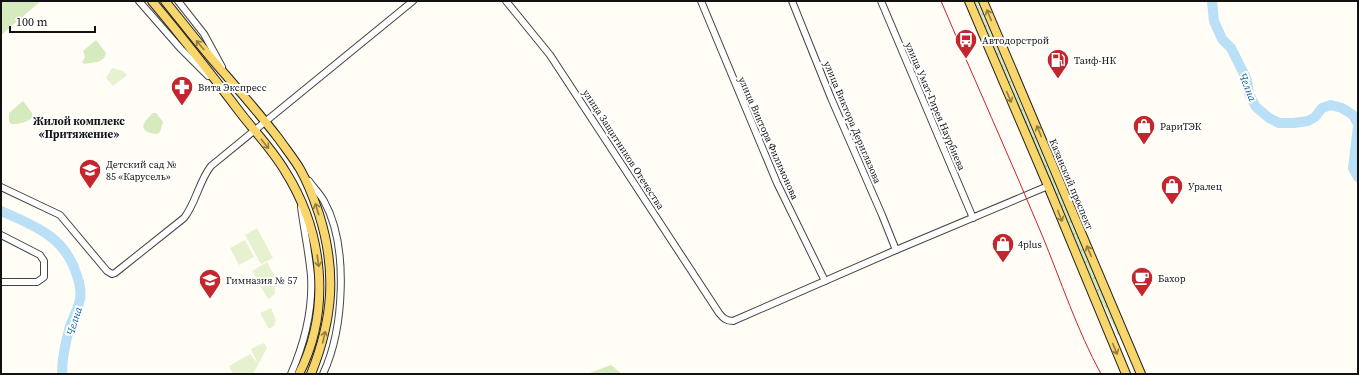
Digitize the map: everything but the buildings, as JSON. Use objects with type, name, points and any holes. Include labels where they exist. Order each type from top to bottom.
[{"type":"main road","points":[[152,1],[191,48],[281,165],[306,210],[312,229],[320,278],[317,318],[310,344],[299,374]]},
{"type":"main road","points":[[165,1],[266,122],[300,170],[315,201],[328,247],[330,299],[321,350],[311,374]]},
{"type":"main road","points":[[968,1],[1048,186],[1126,374]]},
{"type":"main road","name":"Казанский проспект","points":[[983,1],[1141,374]]},
{"type":"main road","points":[[1107,331],[1118,336],[1121,334],[1123,329]]},
{"type":"street","points":[[139,1],[181,49],[220,87],[241,113]]},
{"type":"street","points":[[178,1],[204,34],[228,77]]},
{"type":"street","points":[[1,187],[60,215],[107,271],[115,273],[181,221],[192,207],[210,168],[413,1]]},
{"type":"street","name":"улица Защитников Отечества","points":[[506,1],[550,55],[725,320],[733,321],[825,281]]},
{"type":"street","name":"улица Виктора Филимонова","points":[[701,1],[777,183],[825,281]]},
{"type":"street","name":"улица Виктора Дериглазова","points":[[792,1],[831,98],[882,214],[896,250]]},
{"type":"street","name":"улица Умат-Гирея Наурбиева","points":[[881,1],[973,218]]},
{"type":"street","points":[[300,170],[324,201],[334,226],[340,258],[341,286],[335,338],[323,374]]},
{"type":"street","points":[[825,281],[1048,186]]},
{"type":"street","points":[[291,374],[306,327],[311,300],[311,277],[299,197]]},
{"type":"street","points":[[1,235],[40,255],[44,261],[44,277],[38,282],[1,282]]},
{"type":"green space","points":[[1,1],[41,1],[1,35]]},
{"type":"green space","points":[[974,1],[977,1],[1119,334],[1118,335],[1101,300]]},
{"type":"green space","points":[[96,40],[106,53],[105,57],[97,62],[84,64],[82,62],[85,57],[83,51]]},
{"type":"green space","points":[[112,68],[123,71],[127,75],[113,86],[106,78]]},
{"type":"green space","points":[[23,101],[32,113],[33,117],[22,123],[11,124],[9,121],[9,113]]},
{"type":"green space","points":[[153,113],[156,113],[163,122],[160,132],[157,134],[146,131],[143,126],[146,120]]},
{"type":"green space","points":[[257,228],[273,258],[261,264],[245,235]]},
{"type":"green space","points":[[245,240],[254,257],[239,265],[230,248]]},
{"type":"green space","points":[[267,262],[274,275],[275,294],[268,299],[252,271]]},
{"type":"green space","points":[[271,308],[276,320],[274,326],[269,329],[260,313]]},
{"type":"green space","points":[[264,343],[267,348],[253,374],[233,374],[229,366],[250,354],[258,364],[251,349]]},
{"type":"green space","points":[[611,365],[622,374],[587,374]]},
{"type":"waterway","name":"Челна","points":[[1212,1],[1214,21],[1222,39],[1231,48],[1247,80],[1249,94],[1256,107],[1269,118],[1279,123],[1308,121],[1315,117],[1322,108],[1331,105],[1342,108],[1353,115],[1358,124]]},
{"type":"waterway","name":"Челна","points":[[1358,127],[1353,168],[1358,177]]},
{"type":"waterway","name":"Челна","points":[[1,211],[48,234],[65,252],[72,263],[78,279],[80,300],[67,337],[63,355],[62,374]]},
{"type":"tram line","points":[[941,1],[1030,205],[1077,323],[1101,374]]},
{"type":"place","name":"Автодорстрой","points":[[966,60]]},
{"type":"place","name":"Таиф-НК","points":[[1058,80]]},
{"type":"place","name":"Вита Экспресс","points":[[182,106]]},
{"type":"place","name":"РариТЭК","points":[[1144,146]]},
{"type":"place","name":"Детский сад № 85 «Карусель»","points":[[90,190]]},
{"type":"place","name":"Уралец","points":[[1172,206]]},
{"type":"place","name":"4plus","points":[[1003,264]]},
{"type":"place","name":"Бахор","points":[[1142,298]]},
{"type":"place","name":"Гимназия № 57","points":[[210,300]]},
{"type":"district","name":"Жилой комплекс «Притяжение»","points":[[79,127]]}]
